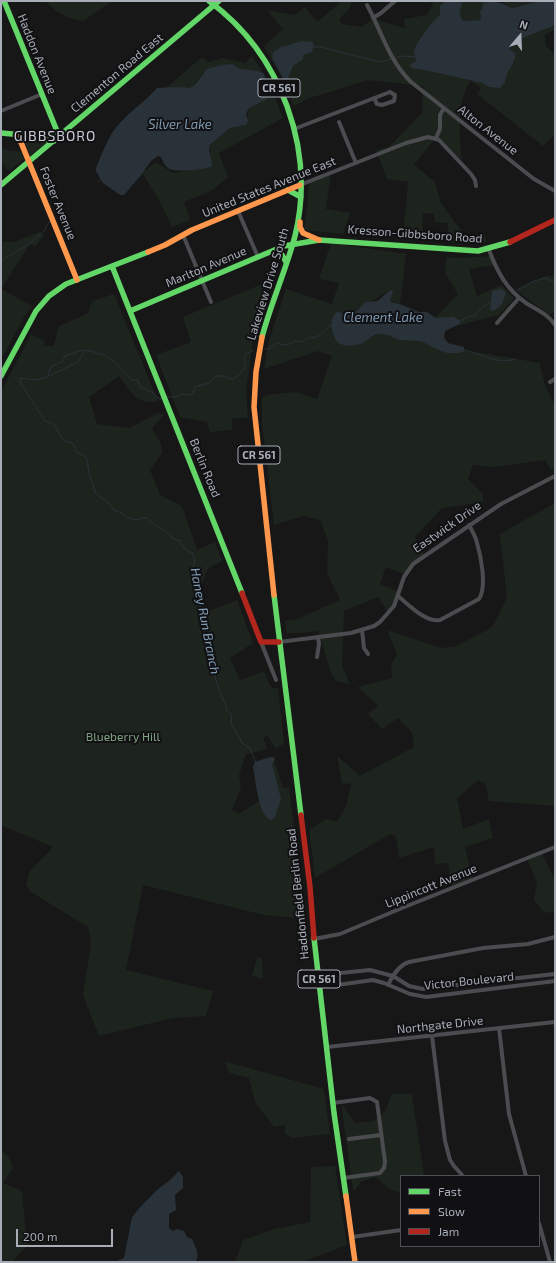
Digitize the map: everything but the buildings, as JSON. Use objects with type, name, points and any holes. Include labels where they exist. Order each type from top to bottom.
[{"type":"main road","name":"Haddon Avenue","points":[[4,1],[59,136]]},
{"type":"main road","name":"CR 561","points":[[209,1],[217,3]]},
{"type":"main road","name":"Lakeview Drive South","points":[[217,3],[269,67],[286,102],[294,129],[300,162],[299,213],[292,245],[262,336],[254,388],[255,420],[279,642]]},
{"type":"main road","name":"Clementon Road East","points":[[1,185],[217,3]]},
{"type":"main road","points":[[1,132],[54,141]]},
{"type":"main road","name":"Foster Avenue","points":[[18,135],[76,280]]},
{"type":"main road","name":"United States Avenue East","points":[[1,376],[29,322],[39,307],[55,291],[76,280],[165,245],[192,230],[300,185]]},
{"type":"main road","points":[[288,190],[300,197]]},
{"type":"main road","points":[[299,213],[301,231],[308,236],[319,240]]},
{"type":"main road","name":"Kresson-Gibbsboro Road","points":[[292,245],[319,240],[478,251],[489,250],[555,220]]},
{"type":"main road","name":"Marlton Avenue","points":[[130,311],[202,282],[274,250],[292,245]]},
{"type":"main road","points":[[274,250],[281,253],[285,257],[286,263]]},
{"type":"main road","name":"Berlin Road","points":[[112,266],[261,642]]},
{"type":"main road","name":"Eastwick Drive","points":[[261,642],[279,642]]},
{"type":"main road","name":"Haddonfield Berlin Road","points":[[279,642],[310,887],[314,939],[333,1102],[355,1262]]},
{"type":"street","points":[[373,18],[395,1]]},
{"type":"street","name":"Alton Avenue","points":[[367,5],[396,65],[411,82],[534,179],[555,191]]},
{"type":"street","points":[[294,129],[374,98],[390,92],[395,95],[394,101],[382,104],[377,104],[374,98]]},
{"type":"street","points":[[1,111],[42,94]]},
{"type":"street","points":[[444,108],[440,115],[440,127],[436,138],[471,174],[475,180],[476,186]]},
{"type":"street","points":[[339,122],[356,163]]},
{"type":"street","name":"United States Avenue East","points":[[300,185],[422,138],[436,138]]},
{"type":"street","points":[[238,211],[258,257]]},
{"type":"street","points":[[183,235],[210,302]]},
{"type":"street","points":[[489,250],[500,275],[511,290],[519,298],[545,314],[555,325]]},
{"type":"street","points":[[497,323],[519,298]]},
{"type":"street","points":[[550,382],[555,379]]},
{"type":"street","name":"Eastwick Drive","points":[[279,642],[351,633],[374,626],[380,622],[394,606],[404,577],[413,564],[501,504],[555,476]]},
{"type":"street","points":[[398,596],[427,619],[436,621],[479,599],[483,588],[480,553],[477,540],[470,526]]},
{"type":"street","points":[[362,630],[364,648],[368,654]]},
{"type":"street","points":[[317,657],[319,644],[318,637]]},
{"type":"street","name":"Berlin Road","points":[[261,642],[276,680]]},
{"type":"street","name":"Lippincott Avenue","points":[[314,939],[340,934],[555,847]]},
{"type":"street","points":[[388,984],[402,966],[409,962],[483,948],[528,944],[555,937]]},
{"type":"street","name":"Victor Boulevard","points":[[319,979],[340,973],[364,970],[377,971],[393,976],[409,986],[423,990],[555,974]]},
{"type":"street","name":"Victor Boulevard","points":[[319,979],[337,985],[368,980],[388,984],[410,994],[426,997],[555,981]]},
{"type":"street","name":"Northgate Drive","points":[[327,1047],[555,1022]]},
{"type":"street","points":[[499,1028],[509,1114],[526,1175]]},
{"type":"street","points":[[432,1036],[446,1146],[450,1160],[462,1175]]},
{"type":"street","points":[[333,1102],[370,1098],[377,1102],[385,1162],[384,1168],[380,1173],[343,1178]]},
{"type":"street","points":[[350,1140],[381,1135]]},
{"type":"street","points":[[540,1227],[550,1262]]},
{"type":"street","points":[[352,1237],[400,1230]]},
{"type":"green space","points":[[46,1],[112,1],[83,21],[72,19],[63,15]]},
{"type":"green space","points":[[342,1],[352,1],[349,9],[339,19],[342,24],[362,27],[373,19],[405,28],[404,19],[427,15],[434,1],[446,1],[441,5],[441,15],[508,49],[517,38],[555,23],[555,29],[545,35],[546,46],[555,55],[555,138],[553,136],[543,146],[477,94],[481,88],[471,81],[466,90],[461,109],[460,129],[462,160],[436,137],[414,165],[435,182],[441,203],[465,236],[484,234],[487,242],[447,242],[448,223],[435,222],[434,214],[423,213],[422,240],[403,239],[408,182],[387,179],[376,150],[389,147],[422,113],[423,86],[367,80],[309,98],[294,106],[283,79],[264,46],[283,29],[267,10],[294,15],[305,7],[317,22]]},
{"type":"green space","points":[[461,1],[487,1],[480,20],[463,21],[459,17]]},
{"type":"green space","points":[[500,1],[538,1],[539,2],[512,8]]},
{"type":"green space","points":[[252,56],[265,76],[221,65],[206,70],[192,88],[166,88],[202,57],[208,62],[223,58],[245,63]]},
{"type":"green space","points":[[266,77],[283,118],[219,153],[228,177],[213,190],[184,202],[190,220],[172,227],[159,200],[142,173],[156,162],[173,173],[211,166],[210,145],[230,128],[246,125],[249,108],[269,96]]},
{"type":"green space","points":[[22,136],[46,143],[30,156]]},
{"type":"green space","points":[[1,149],[22,152],[24,159],[9,171],[1,161]]},
{"type":"green space","points":[[331,173],[326,209],[350,213],[343,234],[304,230],[309,183]]},
{"type":"green space","points":[[39,232],[44,236],[35,247],[30,244],[1,289],[1,242],[14,242]]},
{"type":"green space","points":[[331,243],[406,254],[400,304],[390,301],[390,290],[350,314],[335,313],[358,344],[379,334],[421,340],[447,352],[465,350],[540,363],[545,386],[555,405],[555,468],[551,470],[545,460],[493,467],[473,465],[468,479],[483,494],[483,502],[442,508],[415,537],[425,556],[406,575],[386,567],[380,584],[399,592],[389,614],[378,597],[344,611],[342,666],[350,684],[336,681],[330,670],[318,631],[287,633],[285,621],[295,620],[340,600],[327,573],[328,540],[320,520],[303,516],[274,525],[262,423],[262,398],[267,395],[296,392],[317,399],[332,356],[318,351],[264,369],[268,344],[286,289],[332,304],[339,283],[319,279]]},
{"type":"green space","points":[[491,256],[495,265],[469,269],[477,296],[501,285],[514,298],[499,315],[460,325],[456,318],[435,318],[458,294],[445,273],[446,257],[459,258]]},
{"type":"green space","points":[[545,276],[555,276],[555,311],[549,315],[516,290]]},
{"type":"green space","points":[[274,279],[253,340],[246,391],[248,418],[232,418],[232,430],[210,432],[207,422],[180,417],[156,355],[191,342],[183,317]]},
{"type":"green space","points":[[1,289],[32,306],[24,317],[1,360]]},
{"type":"green space","name":"Blueberry Hill","points":[[114,294],[158,401],[144,401],[134,396],[119,376],[89,397],[97,424],[129,428],[158,413],[164,415],[152,428],[161,444],[162,453],[150,470],[160,495],[182,506],[197,550],[215,542],[222,561],[209,568],[199,588],[206,612],[237,600],[253,643],[230,658],[240,680],[264,671],[269,684],[273,688],[278,688],[284,743],[276,749],[268,736],[263,737],[267,749],[246,754],[239,775],[241,789],[232,809],[239,814],[259,801],[253,765],[273,757],[283,788],[289,787],[305,919],[264,915],[143,885],[126,970],[213,991],[206,1016],[173,1018],[99,1036],[83,995],[91,943],[88,927],[31,892],[26,885],[30,871],[53,847],[1,825],[1,392],[31,334],[44,341],[44,346],[54,346],[58,327],[88,313],[92,301]]},
{"type":"green space","points":[[555,503],[555,806],[489,801],[485,782],[477,781],[457,798],[463,829],[489,819],[493,838],[465,847],[473,881],[452,890],[448,863],[435,864],[434,847],[399,858],[396,836],[390,834],[315,878],[309,830],[326,819],[337,822],[347,804],[351,784],[342,783],[337,756],[360,776],[414,747],[412,733],[398,718],[382,729],[368,714],[378,706],[358,687],[392,678],[391,665],[397,654],[387,630],[441,648],[457,646],[492,627],[507,598],[500,534]]},
{"type":"green space","points":[[542,853],[555,880],[555,911],[545,913],[534,900],[537,882],[527,860]]},
{"type":"green space","points":[[257,957],[262,959],[263,979],[252,976]]},
{"type":"green space","points":[[224,1061],[324,1089],[330,1134],[292,1138],[285,1133],[285,1125],[274,1127],[256,1104],[249,1078],[230,1073]]},
{"type":"green space","points":[[392,1094],[412,1094],[424,1175],[400,1175],[400,1193],[389,1189],[376,1177],[362,1181],[355,1190],[353,1190],[341,1103],[355,1123],[374,1121],[386,1110]]},
{"type":"green space","points":[[1,1150],[9,1157],[13,1168],[3,1183],[22,1191],[27,1245],[12,1262],[1,1262]]},
{"type":"green space","points":[[335,1166],[347,1245],[302,1262],[235,1262],[243,1240],[274,1229],[310,1222],[311,1167]]},
{"type":"water","points":[[446,1],[462,1],[460,16],[464,21],[480,20],[480,12],[483,3],[487,2],[498,2],[512,8],[541,1],[555,1],[555,25],[515,41],[509,49],[515,53],[514,60],[505,82],[500,88],[489,87],[483,83],[411,68],[410,65],[416,61],[414,52],[415,48],[429,27],[440,15],[440,6]]},
{"type":"water","points":[[301,41],[313,42],[312,52],[303,55],[303,59],[293,66],[288,78],[284,80],[272,58],[273,53],[281,47]]},
{"type":"water","name":"Silver Lake","points":[[232,64],[240,69],[263,73],[270,87],[271,93],[265,100],[249,108],[246,114],[248,121],[246,125],[230,128],[210,145],[209,150],[212,166],[203,169],[172,170],[167,167],[161,157],[158,156],[151,161],[124,195],[120,195],[103,183],[96,171],[96,168],[112,133],[122,121],[157,88],[189,88],[194,86],[207,69]]},
{"type":"water","points":[[502,289],[506,293],[502,304],[494,311],[490,310],[492,291]]},
{"type":"water","name":"Clement Lake","points":[[390,290],[393,291],[390,300],[391,302],[419,312],[427,312],[436,318],[453,317],[460,320],[460,324],[445,331],[444,338],[448,343],[464,347],[464,351],[459,353],[447,353],[421,341],[399,340],[388,335],[379,334],[361,344],[346,346],[338,343],[332,331],[332,322],[335,314],[338,311],[345,314],[353,313],[365,302],[378,301]]},
{"type":"water","points":[[270,757],[275,759],[272,764],[281,799],[275,817],[271,820],[263,812],[260,805],[253,767],[255,762]]},
{"type":"water","points":[[179,1171],[183,1177],[183,1188],[175,1195],[176,1210],[169,1214],[169,1228],[173,1231],[177,1229],[184,1231],[187,1237],[192,1239],[196,1248],[197,1260],[195,1262],[114,1262],[124,1258],[132,1217],[157,1190]]},
{"type":"waterway","points":[[314,47],[321,47],[380,62],[392,59]]},
{"type":"waterway","points":[[395,58],[401,56],[416,57]]},
{"type":"waterway","points":[[98,182],[101,179]]},
{"type":"waterway","points":[[1,261],[32,242],[45,230],[46,225],[50,222]]},
{"type":"waterway","points":[[517,290],[534,281],[546,278],[555,283]]},
{"type":"waterway","points":[[461,321],[467,317],[474,316],[485,305],[491,302]]},
{"type":"waterway","points":[[265,349],[270,349],[277,343],[282,345],[290,344],[295,341],[301,342],[310,337],[315,338],[332,325]]},
{"type":"waterway","points":[[48,376],[51,367],[63,361],[65,356],[82,350],[91,351],[105,355],[118,365],[132,380],[138,380],[139,386],[153,393],[159,399],[163,398]]},
{"type":"waterway","points":[[465,350],[496,360],[503,361],[515,359]]},
{"type":"waterway","name":"Haney Run Branch","points":[[85,351],[78,362],[45,378],[34,380],[20,378],[21,384],[45,421],[55,425],[64,441],[72,443],[76,452],[87,459],[89,474],[96,494],[108,502],[114,510],[124,514],[127,518],[138,520],[141,518],[147,518],[153,524],[168,533],[173,539],[176,539],[177,541],[180,540],[183,548],[193,554],[195,562],[193,567],[203,628],[211,655],[210,662],[226,705],[226,710],[232,715],[232,725],[243,744],[250,748],[256,763]]},
{"type":"waterway","points":[[166,397],[176,397],[181,394],[189,395],[193,393],[195,387],[209,383],[217,376],[223,376],[231,379],[236,377],[244,368],[245,355],[253,351]]},
{"type":"traffic: fast","points":[[4,1],[59,136]]},
{"type":"traffic: fast","points":[[209,1],[234,23],[256,48],[273,76],[287,106],[296,137],[301,170],[300,203],[295,236],[262,337]]},
{"type":"traffic: fast","points":[[1,185],[219,1]]},
{"type":"traffic: fast","points":[[1,133],[23,135],[54,141]]},
{"type":"traffic: fast","points":[[288,190],[301,197]]},
{"type":"traffic: fast","points":[[130,311],[284,246],[319,240],[478,251],[510,242]]},
{"type":"traffic: fast","points":[[275,250],[281,253],[286,262]]},
{"type":"traffic: fast","points":[[1,376],[36,311],[49,296],[66,284],[148,252]]},
{"type":"traffic: fast","points":[[112,266],[242,593]]},
{"type":"traffic: fast","points":[[274,595],[301,815]]},
{"type":"traffic: fast","points":[[314,938],[334,1113],[346,1196]]},
{"type":"traffic: slow","points":[[18,135],[77,280]]},
{"type":"traffic: slow","points":[[148,252],[165,245],[192,230],[300,185]]},
{"type":"traffic: slow","points":[[300,222],[300,227],[303,233],[319,240]]},
{"type":"traffic: slow","points":[[262,337],[256,372],[254,407],[274,595]]},
{"type":"traffic: slow","points":[[346,1196],[355,1262]]},
{"type":"traffic: jam","points":[[510,242],[555,220]]},
{"type":"traffic: jam","points":[[242,593],[261,642],[279,642]]},
{"type":"traffic: jam","points":[[301,815],[310,887],[314,938]]},
{"type":"district","name":"GIBBSBORO","points":[[55,136]]}]
